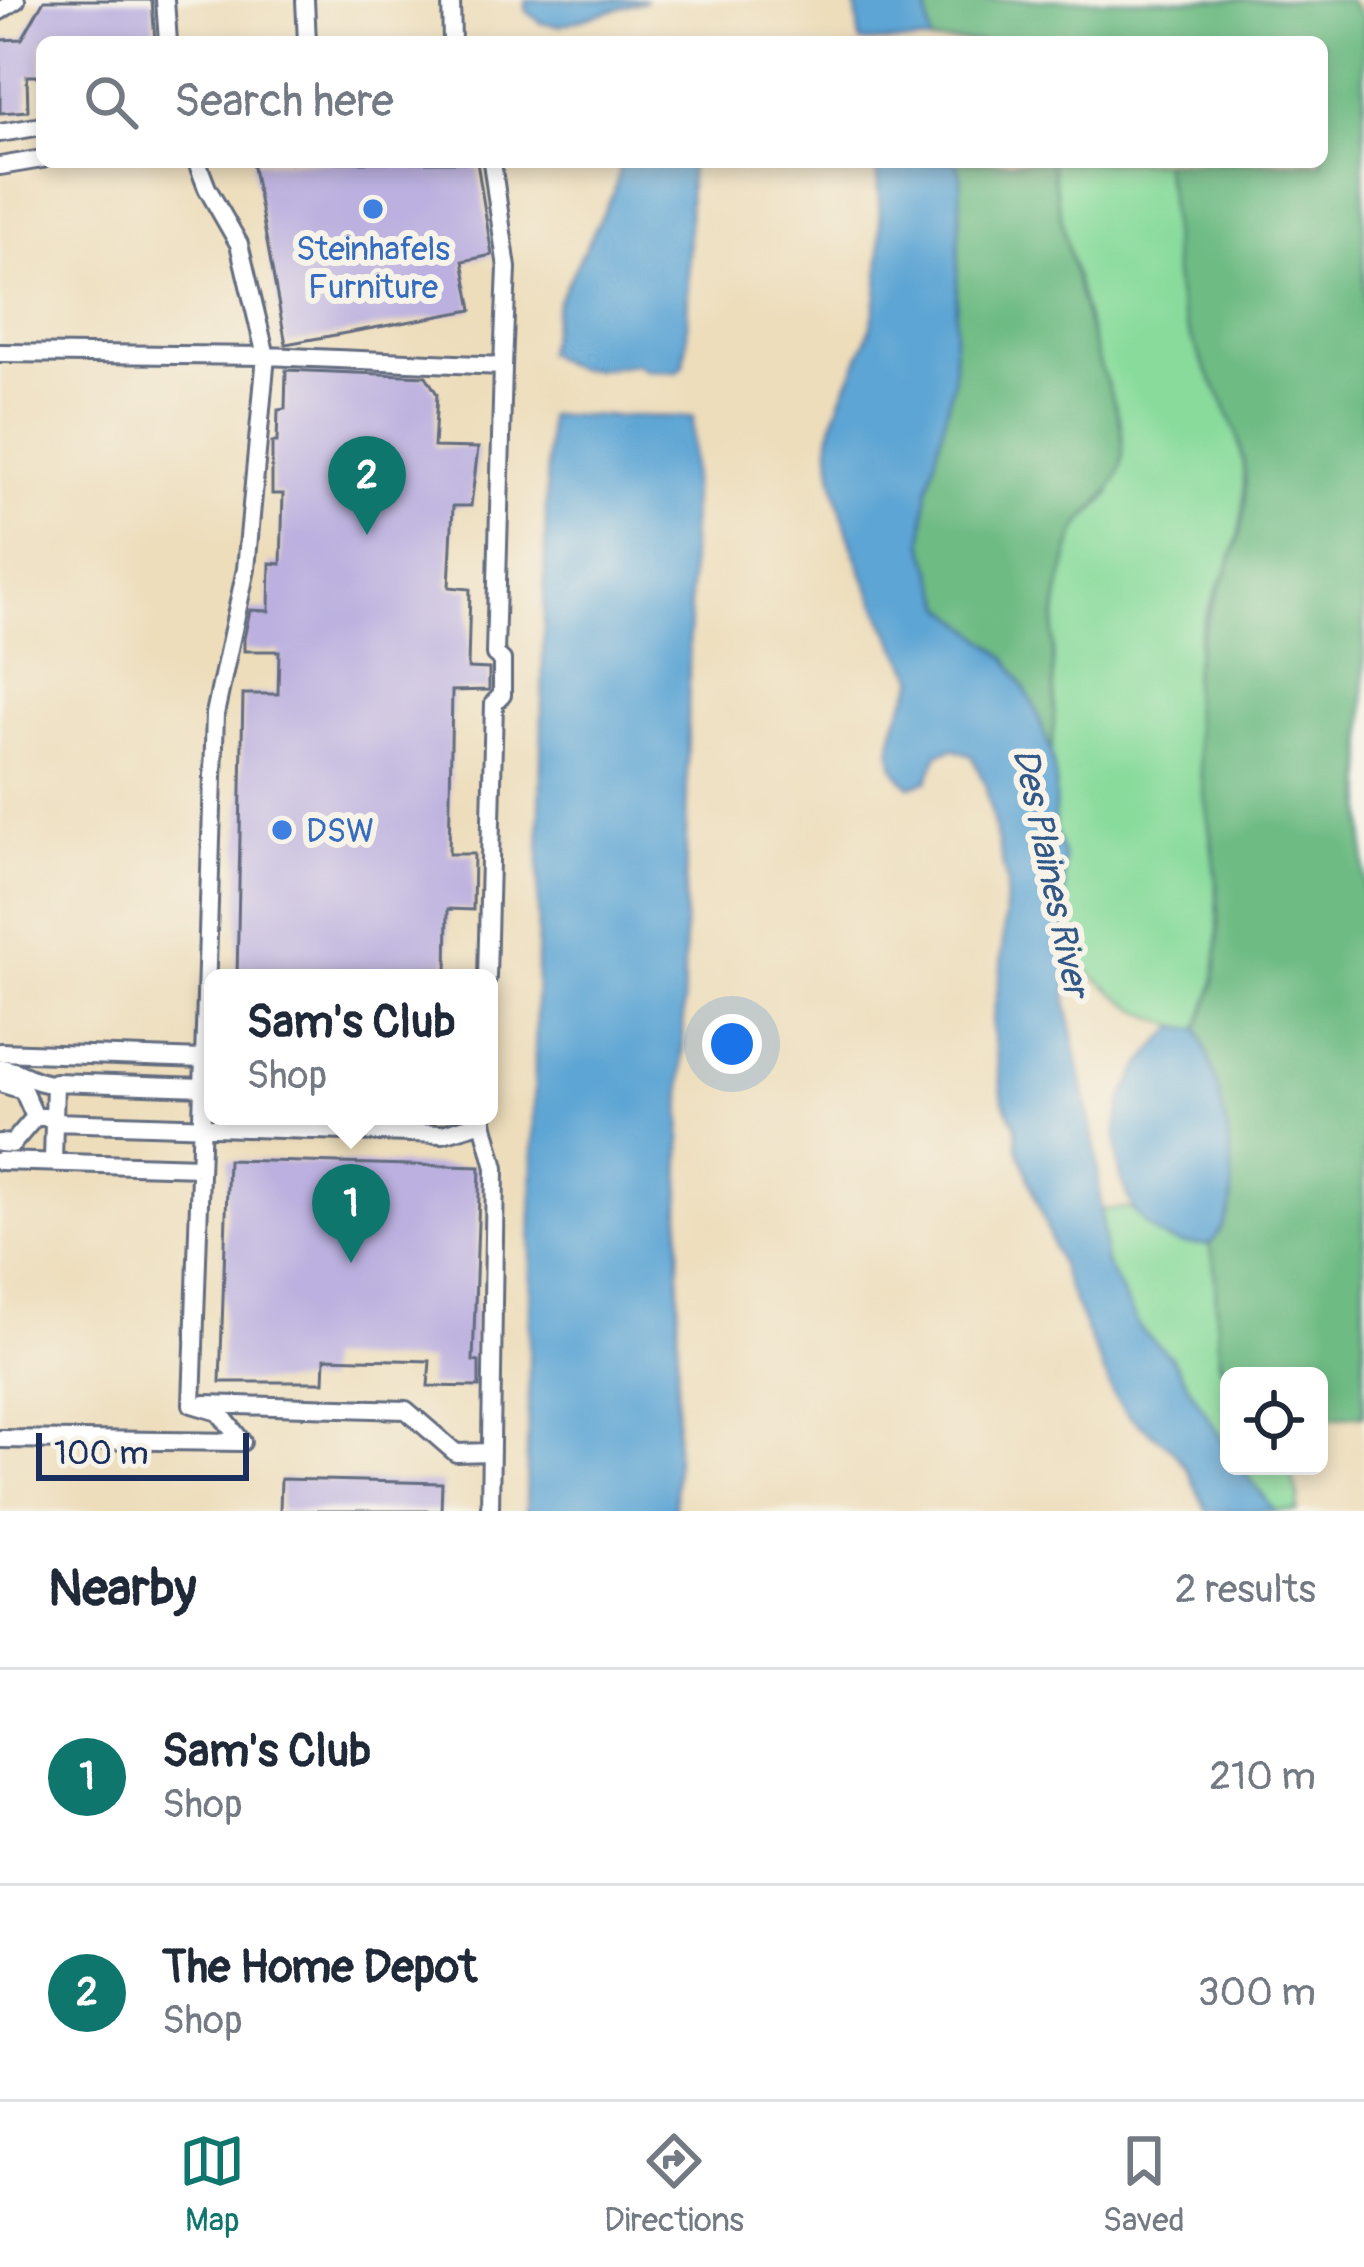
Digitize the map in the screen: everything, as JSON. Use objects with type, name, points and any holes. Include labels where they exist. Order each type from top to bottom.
[{"type":"lane","points":[[0,11],[16,0]]},
{"type":"lane","points":[[165,0],[168,36]]},
{"type":"lane","points":[[305,0],[307,36]]},
{"type":"lane","points":[[451,0],[452,36]]},
{"type":"lane","points":[[0,133],[36,127]]},
{"type":"lane","points":[[0,166],[36,160]]},
{"type":"lane","points":[[199,168],[239,244],[266,356],[246,569],[214,714],[207,969]]},
{"type":"lane","points":[[487,969],[494,703],[502,695],[502,660],[495,654],[507,268],[493,168]]},
{"type":"lane","points":[[0,352],[502,366]]},
{"type":"lane","points":[[0,1052],[204,1058],[192,1404]]},
{"type":"lane","points":[[0,1068],[10,1068],[38,1084],[203,1087]]},
{"type":"lane","points":[[0,1083],[23,1090],[48,1119]]},
{"type":"lane","points":[[53,1162],[48,1119],[55,1084]]},
{"type":"lane","points":[[0,1144],[12,1144],[48,1119],[443,1133],[466,1125]]},
{"type":"lane","points":[[484,1125],[495,1168],[490,1511]]},
{"type":"lane","points":[[0,1160],[200,1168]]},
{"type":"lane","points":[[192,1404],[406,1410],[456,1453],[491,1452]]},
{"type":"lane","points":[[0,1439],[242,1442],[219,1412],[192,1404]]},
{"type":"green space","points":[[925,0],[1349,0],[1364,19],[1364,1415],[1328,1418],[1328,1367],[1223,1367],[1219,1350],[1210,1245],[1222,1224],[1230,1169],[1222,1108],[1198,1029],[1214,983],[1218,908],[1193,675],[1205,624],[1241,529],[1245,473],[1232,422],[1180,307],[1163,168],[1328,168],[1328,36],[930,36]]},
{"type":"green space","points":[[958,168],[1052,168],[1077,286],[1122,437],[1117,478],[1078,529],[1060,591],[1053,641],[1051,752],[1034,705],[1007,659],[946,607],[923,542],[927,494],[953,382]]},
{"type":"green space","points":[[1052,168],[1164,168],[1242,458],[1241,525],[1201,629],[1195,680],[1218,934],[1214,983],[1198,1029],[1142,1012],[1065,950],[1064,857],[1054,826],[1056,782],[1051,752],[1053,638],[1061,580],[1077,527],[1110,494],[1122,426],[1098,360],[1061,223]]},
{"type":"green space","points":[[1130,1208],[1170,1241],[1210,1245],[1216,1270],[1221,1367],[1220,1437],[1171,1358],[1141,1330],[1105,1261],[1102,1210]]},
{"type":"green space","points":[[1247,1475],[1292,1475],[1297,1511],[1275,1511]]},
{"type":"water","points":[[526,0],[647,0],[559,26],[541,23],[526,10]]},
{"type":"water","points":[[855,0],[925,0],[930,36],[859,36]]},
{"type":"water","points":[[620,168],[690,168],[687,338],[684,365],[677,372],[647,370],[637,364],[581,369],[546,353],[558,301],[614,192]]},
{"type":"water","name":"Des Plaines River","points":[[875,168],[959,168],[953,382],[927,494],[923,543],[946,607],[1007,659],[1034,705],[1051,752],[1056,782],[1054,826],[1064,857],[1067,1005],[1097,1158],[1105,1261],[1141,1330],[1171,1357],[1220,1436],[1220,1475],[1247,1475],[1275,1511],[1207,1511],[1187,1469],[1170,1447],[1128,1415],[1115,1398],[1067,1285],[1017,1145],[1016,1126],[1003,1100],[992,1026],[1007,883],[985,784],[972,756],[953,749],[938,754],[927,781],[910,786],[893,763],[893,735],[916,678],[887,627],[846,529],[831,465],[830,438],[868,335],[879,273]]},
{"type":"water","points":[[548,415],[693,417],[675,1511],[526,1511]]},
{"type":"water","points":[[1175,1028],[1198,1029],[1228,1139],[1231,1204],[1210,1245],[1176,1242],[1154,1232],[1129,1199],[1118,1157],[1119,1114],[1125,1095],[1146,1058]]},
{"type":"building","points":[[44,0],[152,0],[155,36],[36,36],[36,76],[27,76],[28,111],[0,113],[0,40],[22,39]]},
{"type":"building","name":"Steinhafels Furniture","points":[[253,168],[478,168],[492,255],[463,261],[472,310],[286,344]]},
{"type":"building","points":[[286,370],[426,376],[437,394],[434,447],[478,448],[471,506],[453,506],[449,587],[470,589],[468,668],[489,669],[489,690],[452,691],[449,854],[474,854],[473,910],[448,909],[447,969],[237,969],[243,694],[278,694],[279,651],[244,651],[244,639],[250,610],[269,611],[270,563],[281,564],[283,494],[272,494],[272,442],[277,442],[278,410],[285,409]]},
{"type":"building","points":[[228,1160],[480,1167],[473,1361],[479,1362],[479,1387],[428,1386],[430,1361],[325,1358],[324,1382],[220,1382]]},
{"type":"building","points":[[281,1479],[442,1483],[441,1511],[280,1511]]},
{"type":"place","name":"Steinhafels Furniture","points":[[373,209]]},
{"type":"place","name":"The Home Depot","points":[[367,535]]},
{"type":"place","name":"DSW","points":[[282,830]]},
{"type":"place","name":"Sam's Club","points":[[351,1263]]}]
